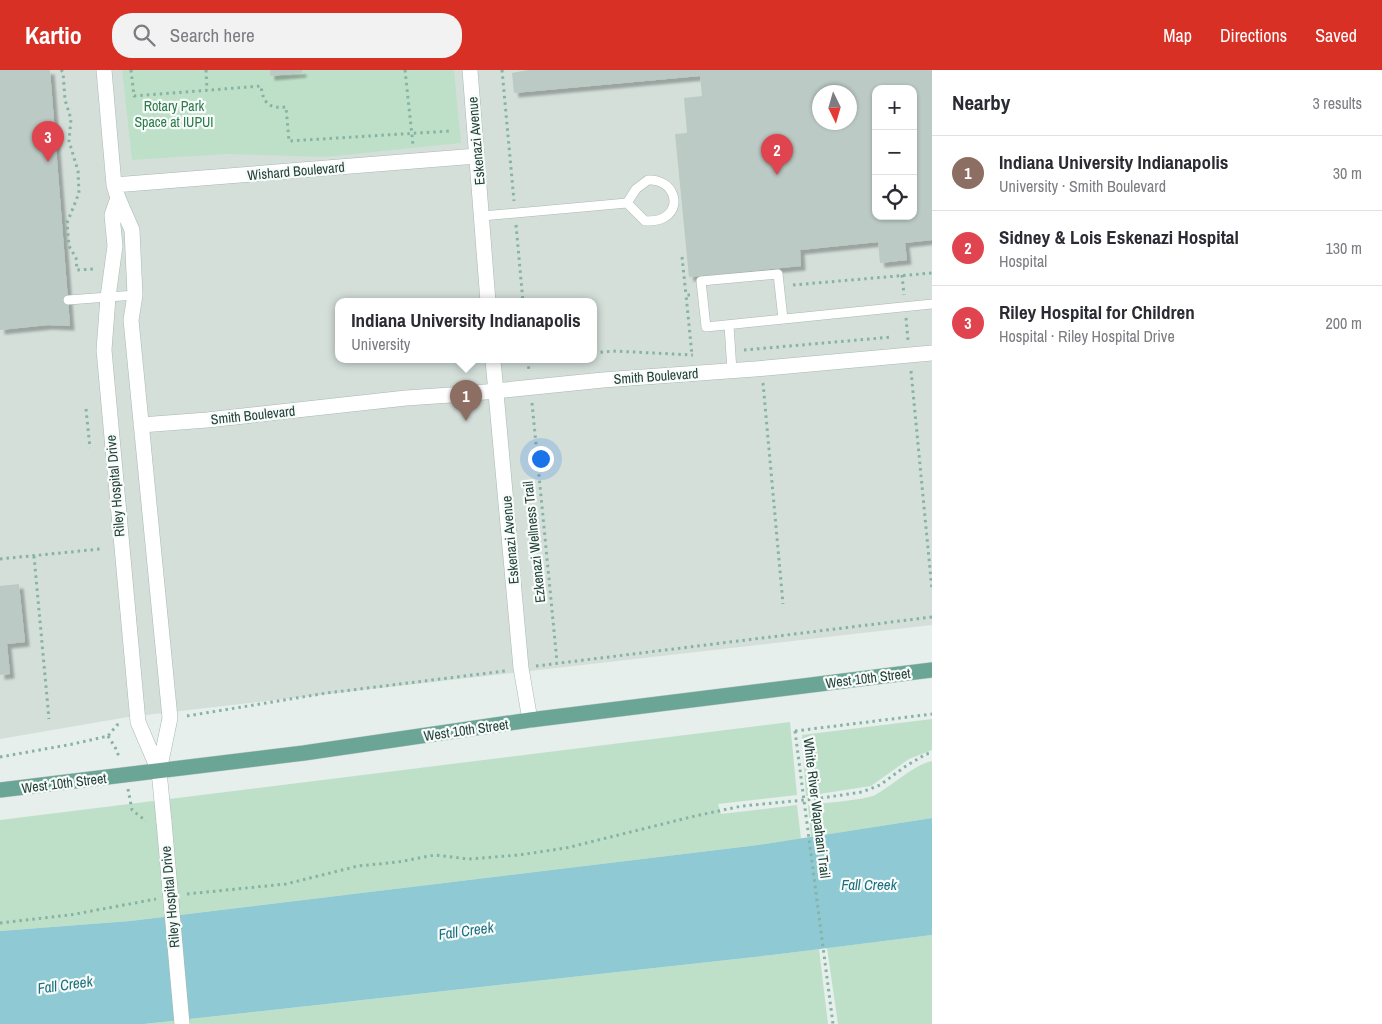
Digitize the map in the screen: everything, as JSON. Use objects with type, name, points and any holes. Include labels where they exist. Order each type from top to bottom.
[{"type":"main road","name":"West 10th Street","points":[[0,790],[304,753],[530,720],[932,670]]},
{"type":"street","name":"Riley Hospital Drive","points":[[104,70],[116,192],[112,215],[115,246],[108,297],[105,359],[138,722],[159,771]]},
{"type":"street","name":"Eskenazi Avenue","points":[[470,70],[488,298]]},
{"type":"street","name":"Wishard Boulevard","points":[[116,192],[477,156]]},
{"type":"street","name":"Riley Hospital Drive","points":[[116,192],[132,230],[135,295],[132,320],[170,718],[159,771],[157,823],[182,1024]]},
{"type":"street","name":"Smith Boulevard","points":[[142,425],[207,420],[530,386],[762,369],[932,353]]},
{"type":"street","name":"Eskenazi Avenue","points":[[493,363],[521,668],[530,720]]},
{"type":"lane","points":[[648,180],[662,182],[671,190],[674,203],[668,214],[657,221],[645,221],[627,203],[636,188],[648,180]]},
{"type":"lane","points":[[482,216],[627,203]]},
{"type":"lane","points":[[783,319],[778,274],[701,281],[706,327],[932,304]]},
{"type":"lane","points":[[68,300],[135,295]]},
{"type":"lane","points":[[729,325],[732,371]]},
{"type":"path","points":[[61,70],[63,72],[65,100],[71,119],[69,141],[78,172],[79,193],[68,223],[70,246],[76,258],[77,270],[95,269]]},
{"type":"path","points":[[131,70],[134,96],[261,86],[264,100],[267,104],[275,107],[286,107],[289,141],[450,130]]},
{"type":"path","points":[[206,70],[207,90]]},
{"type":"path","points":[[405,70],[415,161]]},
{"type":"path","points":[[502,70],[523,298]]},
{"type":"path","points":[[682,257],[686,295]]},
{"type":"path","points":[[902,276],[932,590]]},
{"type":"path","points":[[731,352],[916,335]]},
{"type":"path","points":[[761,349],[783,604]]},
{"type":"path","points":[[597,353],[614,351],[701,354]]},
{"type":"path","name":"Ezkenazi Wellness Trail","points":[[528,363],[557,662],[932,617]]},
{"type":"path","points":[[86,409],[90,448]]},
{"type":"path","points":[[0,559],[100,549]]},
{"type":"path","points":[[15,553],[15,558]]},
{"type":"path","points":[[34,556],[49,719]]},
{"type":"path","points":[[189,716],[328,692],[487,673]]},
{"type":"path","name":"White River Wapahani Trail","points":[[833,1024],[795,731],[932,714]]},
{"type":"path","points":[[0,757],[108,736],[117,725]]},
{"type":"path","points":[[108,736],[115,747]]},
{"type":"path","points":[[180,895],[286,884],[358,866],[398,862],[435,855],[468,859],[519,855],[566,848],[742,806],[816,799],[862,792],[880,785],[906,766],[926,754],[932,753]]},
{"type":"path","points":[[132,810],[157,823]]},
{"type":"path","points":[[0,923],[87,912],[163,897]]},
{"type":"shaded area","points":[[0,70],[932,70],[932,625],[128,717],[0,739]]},
{"type":"green space","name":"Rotary Park Space at IUPUI","points":[[122,70],[454,70],[461,143],[325,157],[227,154],[132,160]]},
{"type":"green space","points":[[932,719],[932,750],[909,759],[871,786],[806,796],[802,735]]},
{"type":"green space","points":[[790,722],[797,795],[718,804],[721,814],[797,805],[801,839],[130,921],[0,931],[0,820]]},
{"type":"green space","points":[[932,761],[932,818],[811,837],[808,805],[870,797],[918,766]]},
{"type":"green space","points":[[932,935],[932,1024],[838,1024],[827,948]]},
{"type":"green space","points":[[819,949],[828,1024],[144,1024],[772,955]]},
{"type":"water","name":"Fall Creek","points":[[932,818],[932,935],[772,955],[144,1024],[0,1024],[0,931],[130,921],[758,845]]},
{"type":"building","points":[[0,70],[50,70],[70,326],[48,325],[0,330]]},
{"type":"building","points":[[270,70],[302,70],[302,73],[270,76]]},
{"type":"building","points":[[528,70],[932,70],[932,240],[905,243],[907,260],[880,263],[878,242],[800,250],[801,266],[689,277],[675,134],[687,133],[684,98],[702,96],[700,76],[514,93],[512,73]]},
{"type":"building","points":[[19,584],[25,642],[7,644],[10,674],[0,675],[0,586]]},
{"type":"place","name":"Riley Hospital for Children","points":[[48,162]]},
{"type":"place","name":"Sidney & Lois Eskenazi Hospital","points":[[777,175]]},
{"type":"place","name":"Indiana University Indianapolis","points":[[466,421]]}]
